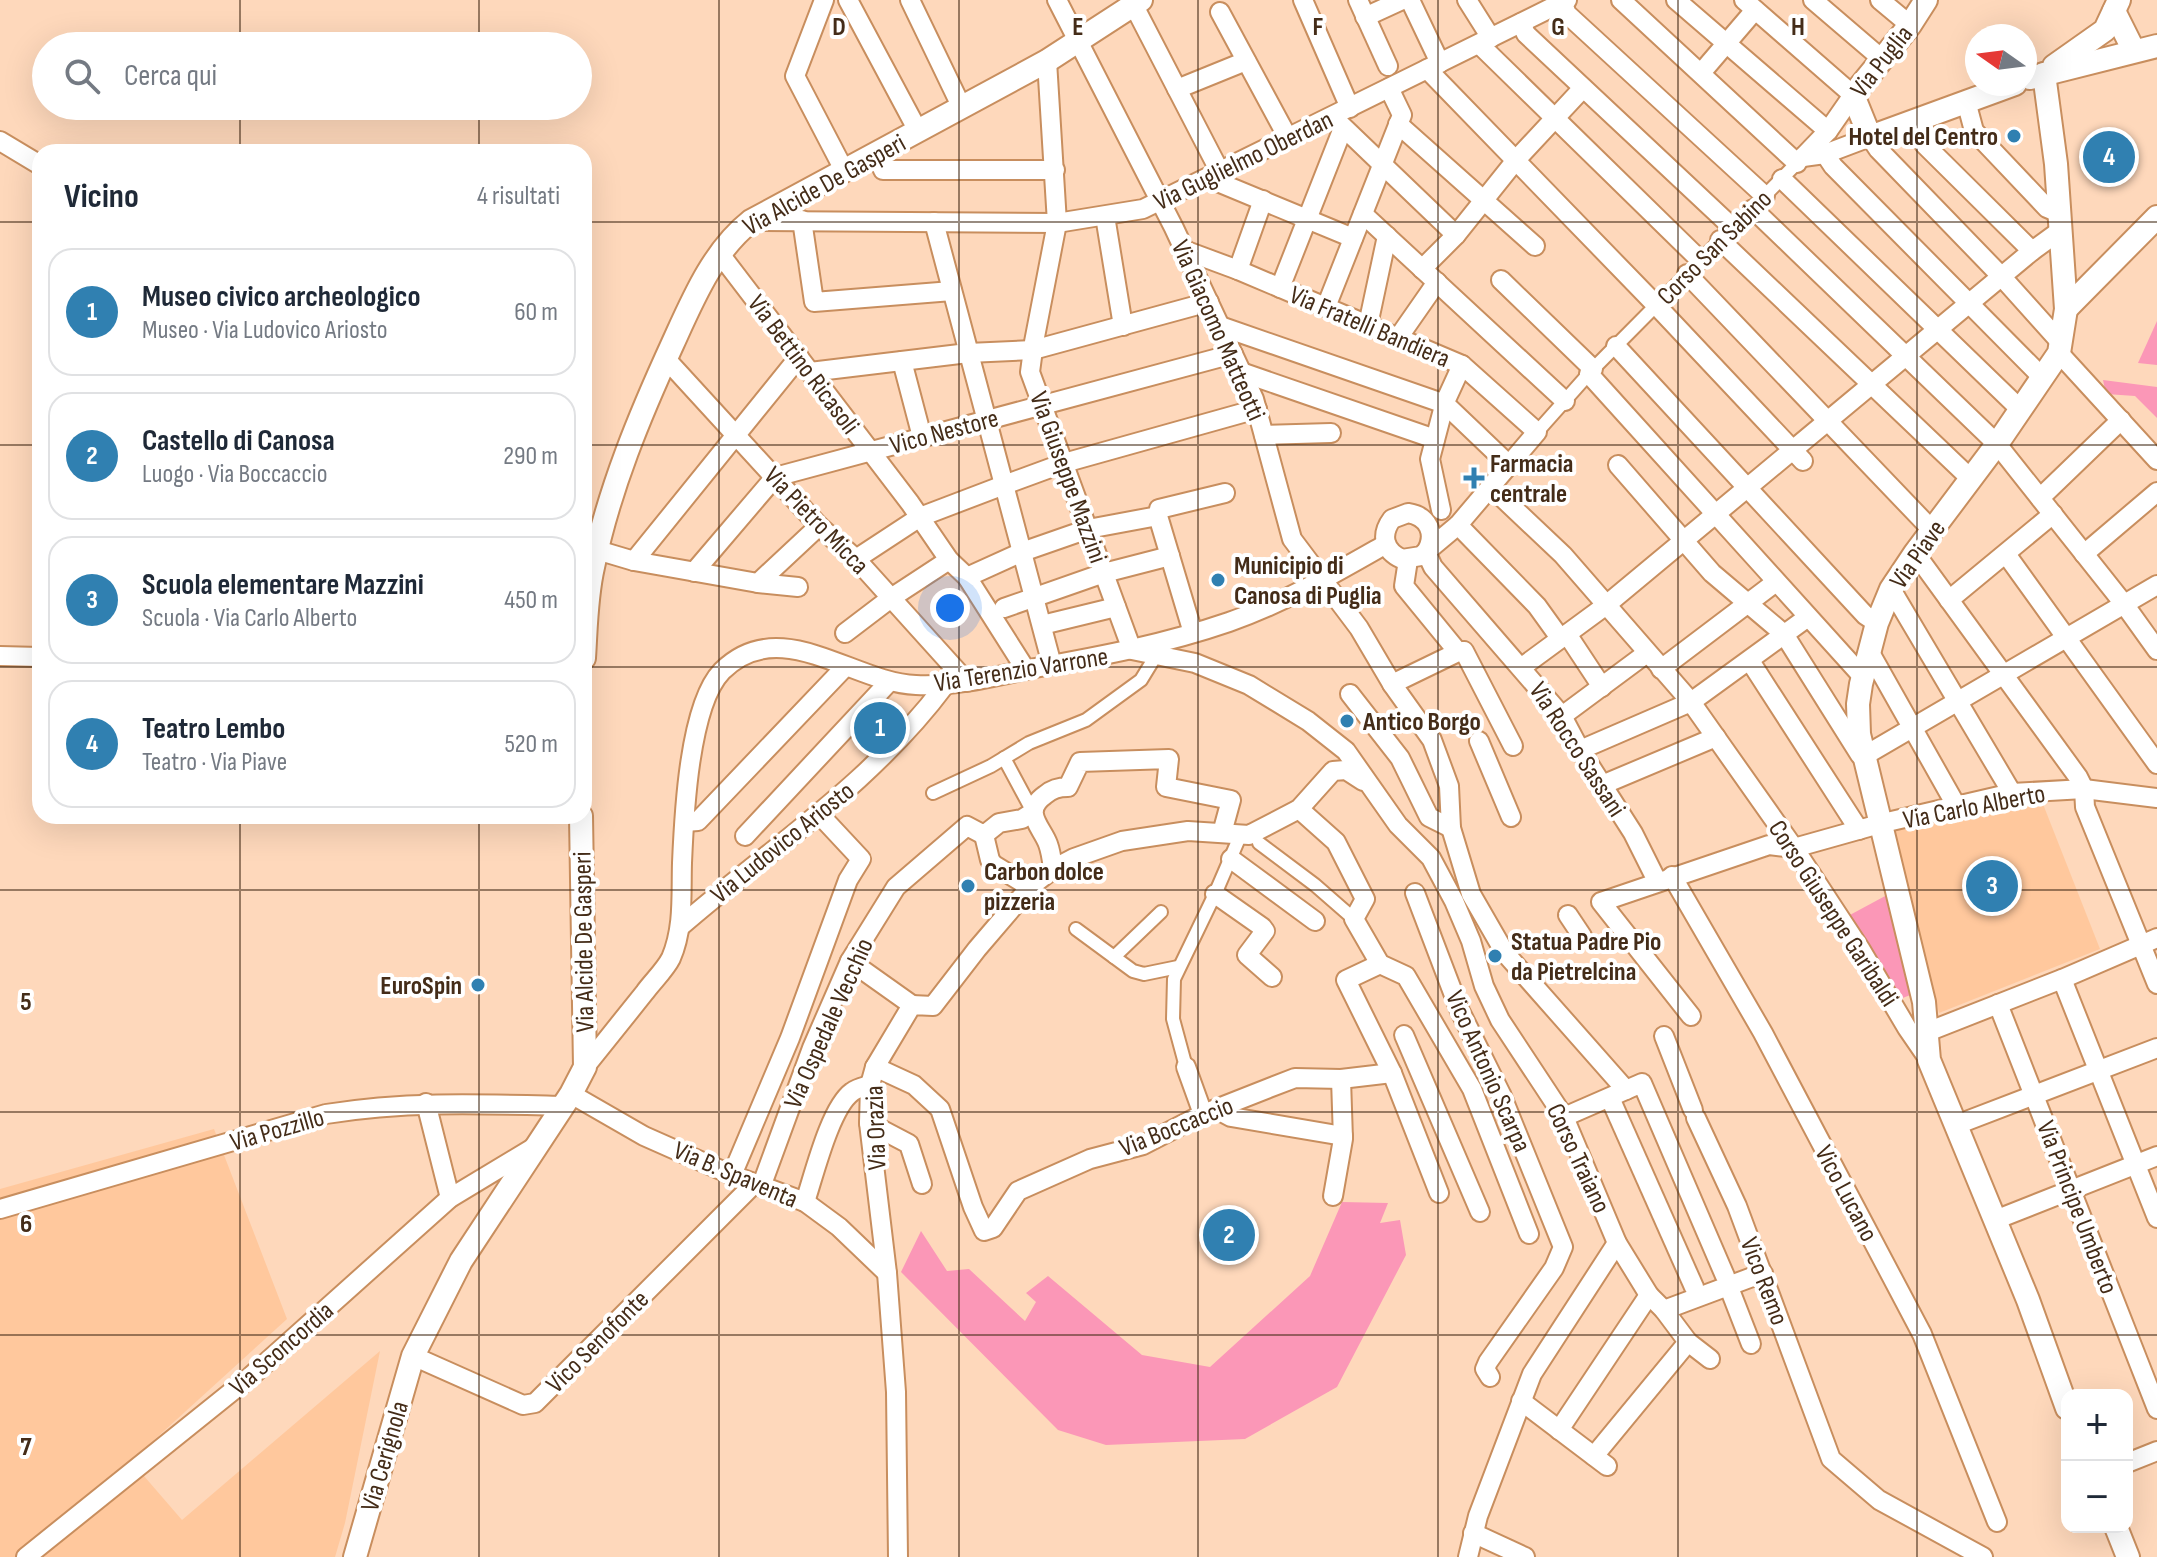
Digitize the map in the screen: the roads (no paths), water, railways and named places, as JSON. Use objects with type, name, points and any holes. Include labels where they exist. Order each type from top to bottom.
[{"type":"street","points":[[824,0],[795,76],[844,170]]},
{"type":"street","points":[[848,0],[918,131]]},
{"type":"street","points":[[910,0],[962,108]]},
{"type":"street","name":"Via Giacomo Matteotti","points":[[1057,0],[1161,202],[1241,372],[1257,409],[1292,539],[1359,628],[1392,684],[1432,740],[1449,786],[1463,898]]},
{"type":"street","points":[[1303,0],[1350,108]]},
{"type":"street","points":[[1388,66],[1362,8],[1402,0]]},
{"type":"street","points":[[1410,0],[1433,66],[1516,160],[1798,455]]},
{"type":"street","points":[[1467,0],[1485,41],[1555,118],[1700,260]]},
{"type":"street","points":[[1621,0],[1800,160],[1825,154],[1980,96]]},
{"type":"street","points":[[1676,0],[1828,131]]},
{"type":"street","points":[[1813,0],[1882,59]]},
{"type":"street","points":[[1880,0],[1910,25]]},
{"type":"street","name":"Via Puglia","points":[[1800,160],[1828,131],[1926,0]]},
{"type":"street","points":[[1135,2],[1214,175],[1263,200],[1353,238]]},
{"type":"street","name":"Via Alcide De Gasperi","points":[[592,559],[609,501],[666,359],[694,297],[734,234],[751,221],[1047,61],[1135,2]]},
{"type":"street","points":[[1558,2],[1759,202],[1904,355],[1997,444],[2157,650]]},
{"type":"street","name":"Via Guglielmo Oberdan","points":[[751,221],[1057,223],[1143,209],[1288,138],[1337,122],[1350,108],[1558,2]]},
{"type":"street","points":[[1701,73],[1727,43],[1750,5],[1853,95],[1878,149],[2001,276],[2157,460]]},
{"type":"street","points":[[2116,5],[2134,51]]},
{"type":"street","points":[[2037,75],[2105,30],[2116,5]]},
{"type":"street","points":[[1220,12],[1288,138]]},
{"type":"street","points":[[1521,23],[1526,34],[1583,88],[1870,383],[1971,479]]},
{"type":"street","points":[[2037,76],[2157,46]]},
{"type":"street","name":"Via Giuseppe Mazzini","points":[[1047,61],[1057,223],[1030,372],[1132,650]]},
{"type":"street","points":[[1177,89],[1246,61]]},
{"type":"street","points":[[1326,307],[1402,115],[1389,88]]},
{"type":"street","points":[[1422,269],[1456,235],[1516,160],[1583,88]]},
{"type":"street","name":"Via Piave","points":[[1929,1060],[1924,1002],[1859,734],[1858,704],[1877,623],[1891,589],[2021,410],[2060,349],[2066,309],[2056,164],[2037,89]]},
{"type":"street","points":[[1522,667],[1605,606],[1747,486],[1798,455],[1827,420],[2032,251],[2060,222],[1974,131],[1966,101]]},
{"type":"street","points":[[1913,120],[1924,144],[2032,251]]},
{"type":"street","points":[[1280,288],[1308,218],[1337,122],[1456,235]]},
{"type":"street","points":[[1398,124],[1535,246]]},
{"type":"street","points":[[0,141],[32,160]]},
{"type":"street","points":[[1825,154],[1833,166],[2043,378]]},
{"type":"street","points":[[877,155],[883,170],[1055,170]]},
{"type":"street","name":"Corso San Sabino","points":[[1426,552],[1458,525],[1591,372],[1800,160]]},
{"type":"street","points":[[1782,179],[2021,410]]},
{"type":"street","points":[[1238,270],[1263,200]]},
{"type":"street","points":[[1363,214],[1565,401]]},
{"type":"street","points":[[1105,216],[1123,326]]},
{"type":"street","points":[[2066,309],[2157,217]]},
{"type":"street","points":[[802,220],[814,302],[952,291]]},
{"type":"street","points":[[934,222],[1052,665]]},
{"type":"street","points":[[1368,325],[1387,236]]},
{"type":"street","name":"Via Fratelli Bandiera","points":[[1184,250],[1462,365],[1537,432]]},
{"type":"street","name":"Via Bettino Ricasoli","points":[[720,254],[920,517],[949,560],[967,577],[1026,670]]},
{"type":"street","points":[[1687,274],[1932,530]]},
{"type":"street","points":[[1501,280],[1591,372],[1715,515],[1863,677]]},
{"type":"street","points":[[1398,338],[1437,282]]},
{"type":"street","points":[[634,561],[736,435],[804,364],[902,361],[968,353],[1033,350],[1209,302]]},
{"type":"street","points":[[1220,326],[1445,404],[1509,465]]},
{"type":"street","points":[[1616,346],[1865,615],[1877,623]]},
{"type":"street","name":"Vico Nestore","points":[[775,477],[1233,354]]},
{"type":"street","name":"Via Pietro Micca","points":[[666,359],[819,526],[856,559],[967,682]]},
{"type":"street","points":[[902,361],[922,437]]},
{"type":"street","points":[[1441,510],[1430,459],[1445,404],[1462,365]]},
{"type":"street","points":[[1241,372],[1435,439]]},
{"type":"street","points":[[856,559],[920,517],[1004,485],[1064,463],[1257,409]]},
{"type":"street","points":[[2040,498],[2121,420]]},
{"type":"street","points":[[1264,435],[1331,433]]},
{"type":"street","points":[[1618,465],[1712,573],[1784,634],[1860,755],[1864,756],[2157,585]]},
{"type":"street","points":[[694,572],[775,477]]},
{"type":"street","name":"Corso Giuseppe Garibaldi","points":[[1490,486],[1563,555],[1691,702],[1794,848],[1861,950],[1929,1060],[2028,1300],[2061,1391]]},
{"type":"street","points":[[2084,554],[2157,492]]},
{"type":"street","points":[[1193,633],[1158,516],[1159,509],[1225,493]]},
{"type":"street","points":[[1417,514],[1431,531],[1426,552],[1408,560],[1392,554],[1386,544],[1385,531],[1392,519],[1403,513],[1417,514],[1476,503]]},
{"type":"street","points":[[1949,600],[2053,514]]},
{"type":"street","points":[[967,577],[1022,552],[1088,529],[1158,516]]},
{"type":"street","points":[[1458,525],[1564,636],[1602,687]]},
{"type":"street","points":[[758,583],[819,526]]},
{"type":"street","name":"Via Terenzio Varrone","points":[[585,1067],[670,960],[681,926],[685,822],[697,726],[708,691],[723,670],[751,653],[780,647],[808,651],[889,682],[945,685],[967,682],[1132,650],[1231,621],[1323,580],[1386,544]]},
{"type":"street","name":"Via Rocco Sassani","points":[[1426,552],[1433,567],[1562,716],[1602,785],[1665,879]]},
{"type":"street","points":[[1915,553],[2078,777],[2084,789],[2085,807],[2149,941],[2157,984]]},
{"type":"street","points":[[2006,554],[2157,764]]},
{"type":"street","points":[[1004,608],[1104,573],[1170,556]]},
{"type":"street","points":[[845,633],[949,560]]},
{"type":"street","points":[[1408,560],[1404,586],[1458,652]]},
{"type":"street","points":[[592,562],[634,561],[798,587]]},
{"type":"street","points":[[1661,669],[1776,582]]},
{"type":"street","points":[[1891,589],[2012,793]]},
{"type":"street","points":[[1042,625],[1116,607]]},
{"type":"street","points":[[1580,750],[1691,702],[1808,617]]},
{"type":"street","points":[[1132,650],[1195,663],[1249,685],[1308,721],[1346,751],[1398,825],[1492,928],[1505,953],[1626,1091],[1727,1283],[1751,1344]]},
{"type":"street","points":[[1392,684],[1464,651],[1513,746]]},
{"type":"street","points":[[1869,651],[1957,807]]},
{"type":"street","points":[[1562,716],[1647,653]]},
{"type":"street","points":[[0,656],[32,657]]},
{"type":"street","points":[[933,793],[1029,743],[1086,720],[1141,680],[1155,657]]},
{"type":"street","points":[[1750,661],[1859,830]]},
{"type":"street","points":[[685,822],[698,821],[845,667]]},
{"type":"street","points":[[745,836],[889,682]]},
{"type":"street","name":"Via Ludovico Ariosto","points":[[681,926],[819,814],[916,723],[945,685]]},
{"type":"street","points":[[1350,694],[1400,758],[1429,817],[1453,837],[1431,858]]},
{"type":"street","points":[[1602,785],[1716,737]]},
{"type":"street","points":[[1479,741],[1511,817]]},
{"type":"street","points":[[1004,758],[1033,812],[1036,827],[1047,841],[1053,869]]},
{"type":"street","points":[[1033,812],[1041,797],[1058,787],[1068,787],[1080,762],[1169,759],[1166,787],[1231,800],[1231,859],[1174,979],[1173,1019],[1186,1067],[1209,1112],[1343,1136]]},
{"type":"street","points":[[850,961],[912,1005],[933,1006],[1030,887],[1074,858],[1122,841],[1188,831],[1249,835],[1299,809],[1333,771],[1346,770],[1368,785]]},
{"type":"street","name":"Via Carlo Alberto","points":[[1691,1016],[1601,902],[1769,845],[1794,848],[1883,823],[2012,793],[2084,789],[2157,798]]},
{"type":"street","points":[[1299,809],[1336,842],[1365,899],[1354,919]]},
{"type":"street","name":"Via Ospedale Vecchio","points":[[757,1185],[850,961],[896,887],[967,826],[984,835],[999,823],[1022,819],[1033,812]]},
{"type":"street","points":[[732,1175],[790,1038],[848,880],[861,859],[819,814]]},
{"type":"street","name":"Via Alcide De Gasperi","points":[[581,824],[585,1067]]},
{"type":"street","points":[[984,835],[994,865],[1030,887]]},
{"type":"street","points":[[1259,843],[1354,919],[1380,964],[1406,976],[1472,1089],[1529,1234]]},
{"type":"street","points":[[1231,859],[1315,921]]},
{"type":"street","name":"Vico Lucano","points":[[1665,879],[1763,1033],[1922,1334],[1997,1522]]},
{"type":"street","name":"Vico Antonio Scarpa","points":[[1415,893],[1460,1011],[1501,1094],[1563,1247],[1554,1268],[1488,1362],[1485,1369],[1490,1377]]},
{"type":"street","points":[[1215,894],[1265,931],[1247,955],[1272,977]]},
{"type":"street","name":"Corso Traiano","points":[[1463,898],[1484,986],[1500,1020],[1564,1117],[1617,1243],[1649,1295],[1688,1342],[1710,1359]]},
{"type":"street","points":[[1114,957],[1161,912]]},
{"type":"street","points":[[1568,915],[1582,936]]},
{"type":"street","points":[[1471,941],[1492,928]]},
{"type":"street","points":[[1076,929],[1133,971],[1144,974],[1178,967]]},
{"type":"street","points":[[1927,1032],[2149,941]]},
{"type":"street","points":[[1380,964],[1346,980],[1392,1073],[1439,1193]]},
{"type":"street","points":[[2062,979],[2157,1218]]},
{"type":"street","name":"Via Principe Umberto","points":[[1998,1004],[2157,1409]]},
{"type":"street","name":"Via Orazia","points":[[898,1557],[896,1392],[887,1273],[869,1123],[872,1076],[912,1005]]},
{"type":"street","points":[[1404,1035],[1480,1212]]},
{"type":"street","name":"Vico Remo","points":[[1664,1036],[1694,1114],[1737,1206],[1831,1459],[1879,1500],[1983,1557]]},
{"type":"street","points":[[1956,1125],[2157,1048]]},
{"type":"street","points":[[413,1356],[461,1261],[539,1144],[585,1067]]},
{"type":"street","name":"Via Boccaccio","points":[[872,1076],[914,1085],[940,1109],[984,1231],[993,1228],[1018,1191],[1090,1159],[1143,1145],[1209,1112],[1295,1078],[1341,1079],[1392,1073]]},
{"type":"street","points":[[805,1202],[826,1138],[842,1102],[872,1076]]},
{"type":"street","points":[[1333,1196],[1343,1136],[1341,1079]]},
{"type":"street","points":[[1564,1117],[1626,1091]]},
{"type":"street","points":[[1626,1091],[1694,1287]]},
{"type":"street","name":"Via B. Spaventa","points":[[567,1100],[732,1175],[805,1202],[839,1227],[887,1273]]},
{"type":"street","name":"Via Pozzillo","points":[[0,1209],[326,1114],[426,1103],[567,1100]]},
{"type":"street","points":[[426,1103],[450,1198]]},
{"type":"street","points":[[869,1123],[909,1144],[922,1184]]},
{"type":"street","name":"Via Sconcordia","points":[[26,1557],[250,1377],[450,1198],[539,1144]]},
{"type":"street","points":[[1995,1220],[2157,1156]]},
{"type":"street","name":"Vico Senofonte","points":[[413,1356],[523,1405],[535,1403],[757,1185]]},
{"type":"street","points":[[1468,1557],[1473,1533],[1532,1374],[1617,1243]]},
{"type":"street","points":[[1664,1310],[1763,1273]]},
{"type":"street","points":[[1559,1430],[1649,1295]]},
{"type":"street","points":[[1521,1401],[1600,1461],[1688,1342]]},
{"type":"street","name":"Via Cerignola","points":[[355,1557],[413,1356]]},
{"type":"street","points":[[2132,1461],[2157,1451]]},
{"type":"street","points":[[1473,1533],[1525,1557]]},
{"type":"street","points":[[2118,1533],[2128,1557]]},
{"type":"place","name":"Hotel del Centro","points":[[2014,136]]},
{"type":"place","name":"Teatro Lembo","points":[[2109,157]]},
{"type":"place","name":"Farmacia centrale","points":[[1474,478]]},
{"type":"place","name":"Municipio di Canosa di Puglia","points":[[1218,580]]},
{"type":"place","name":"Antico Borgo","points":[[1347,721]]},
{"type":"place","name":"Museo civico archeologico","points":[[880,728]]},
{"type":"place","name":"Carbon dolce pizzeria","points":[[968,886]]},
{"type":"place","name":"Scuola elementare Mazzini","points":[[1992,886]]},
{"type":"place","name":"Statua Padre Pio da Pietrelcina","points":[[1495,956]]},
{"type":"place","name":"EuroSpin","points":[[478,985]]},
{"type":"place","name":"Castello di Canosa","points":[[1229,1235]]}]
